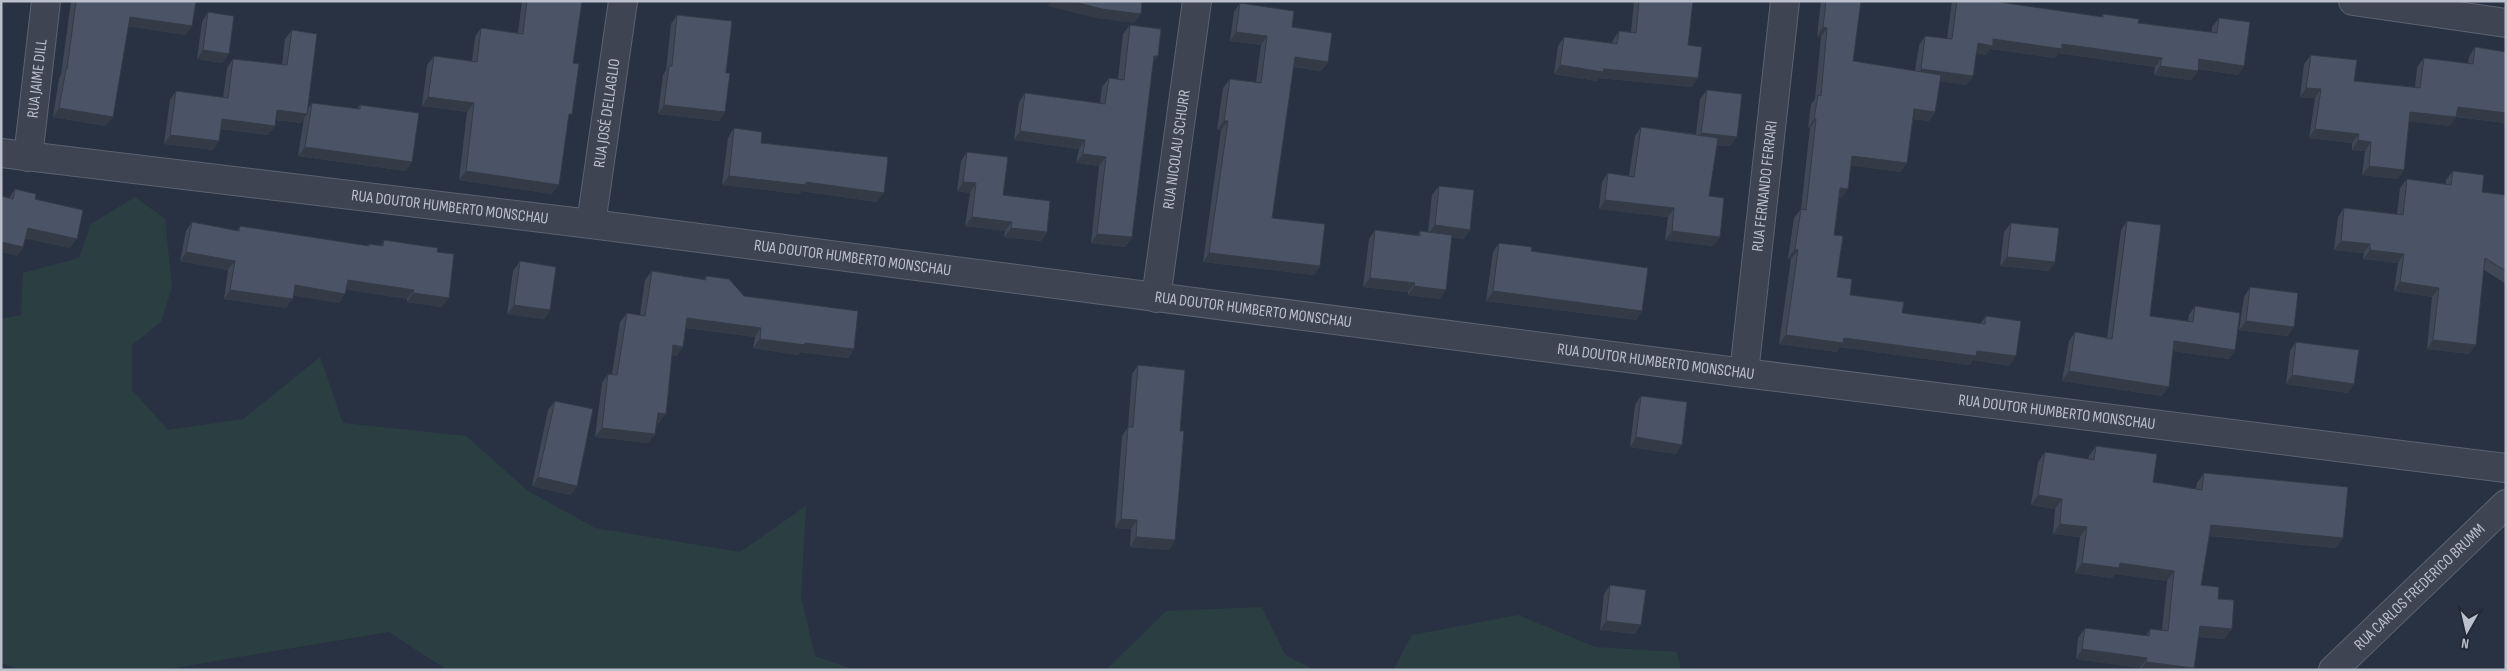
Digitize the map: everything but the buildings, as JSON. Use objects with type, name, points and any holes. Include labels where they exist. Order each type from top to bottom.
[{"type":"street","name":"RUA JAIME DILL","points":[[28,157],[46,1]]},
{"type":"street","name":"RUA JOSÉ DELLAGLIO","points":[[591,224],[623,1]]},
{"type":"street","name":"RUA NICOLAU SCHURR","points":[[1156,298],[1197,1]]},
{"type":"street","name":"RUA FERNANDO FERRARI","points":[[1744,373],[1785,1]]},
{"type":"street","points":[[2366,2],[2506,23]]},
{"type":"street","name":"RUA DOUTOR HUMBERTO MONSCHAU","points":[[1,153],[591,224],[1744,373],[2506,468]]},
{"type":"street","name":"RUA CARLOS FREDERICO BRUMM","points":[[2333,670],[2506,504]]},
{"type":"green space","points":[[135,197],[165,219],[172,287],[161,322],[132,345],[132,390],[168,430],[243,419],[320,357],[343,423],[466,436],[528,491],[595,528],[740,552],[806,506],[801,597],[815,656],[855,670],[447,670],[389,632],[162,670],[18,669],[1,663],[1,319],[21,315],[23,273],[79,258],[91,224]]},
{"type":"green space","points":[[1262,607],[1285,655],[1315,670],[1106,670],[1166,611]]},
{"type":"green space","points":[[1518,615],[1595,647],[1677,652],[1681,670],[1393,670],[1412,635]]}]
